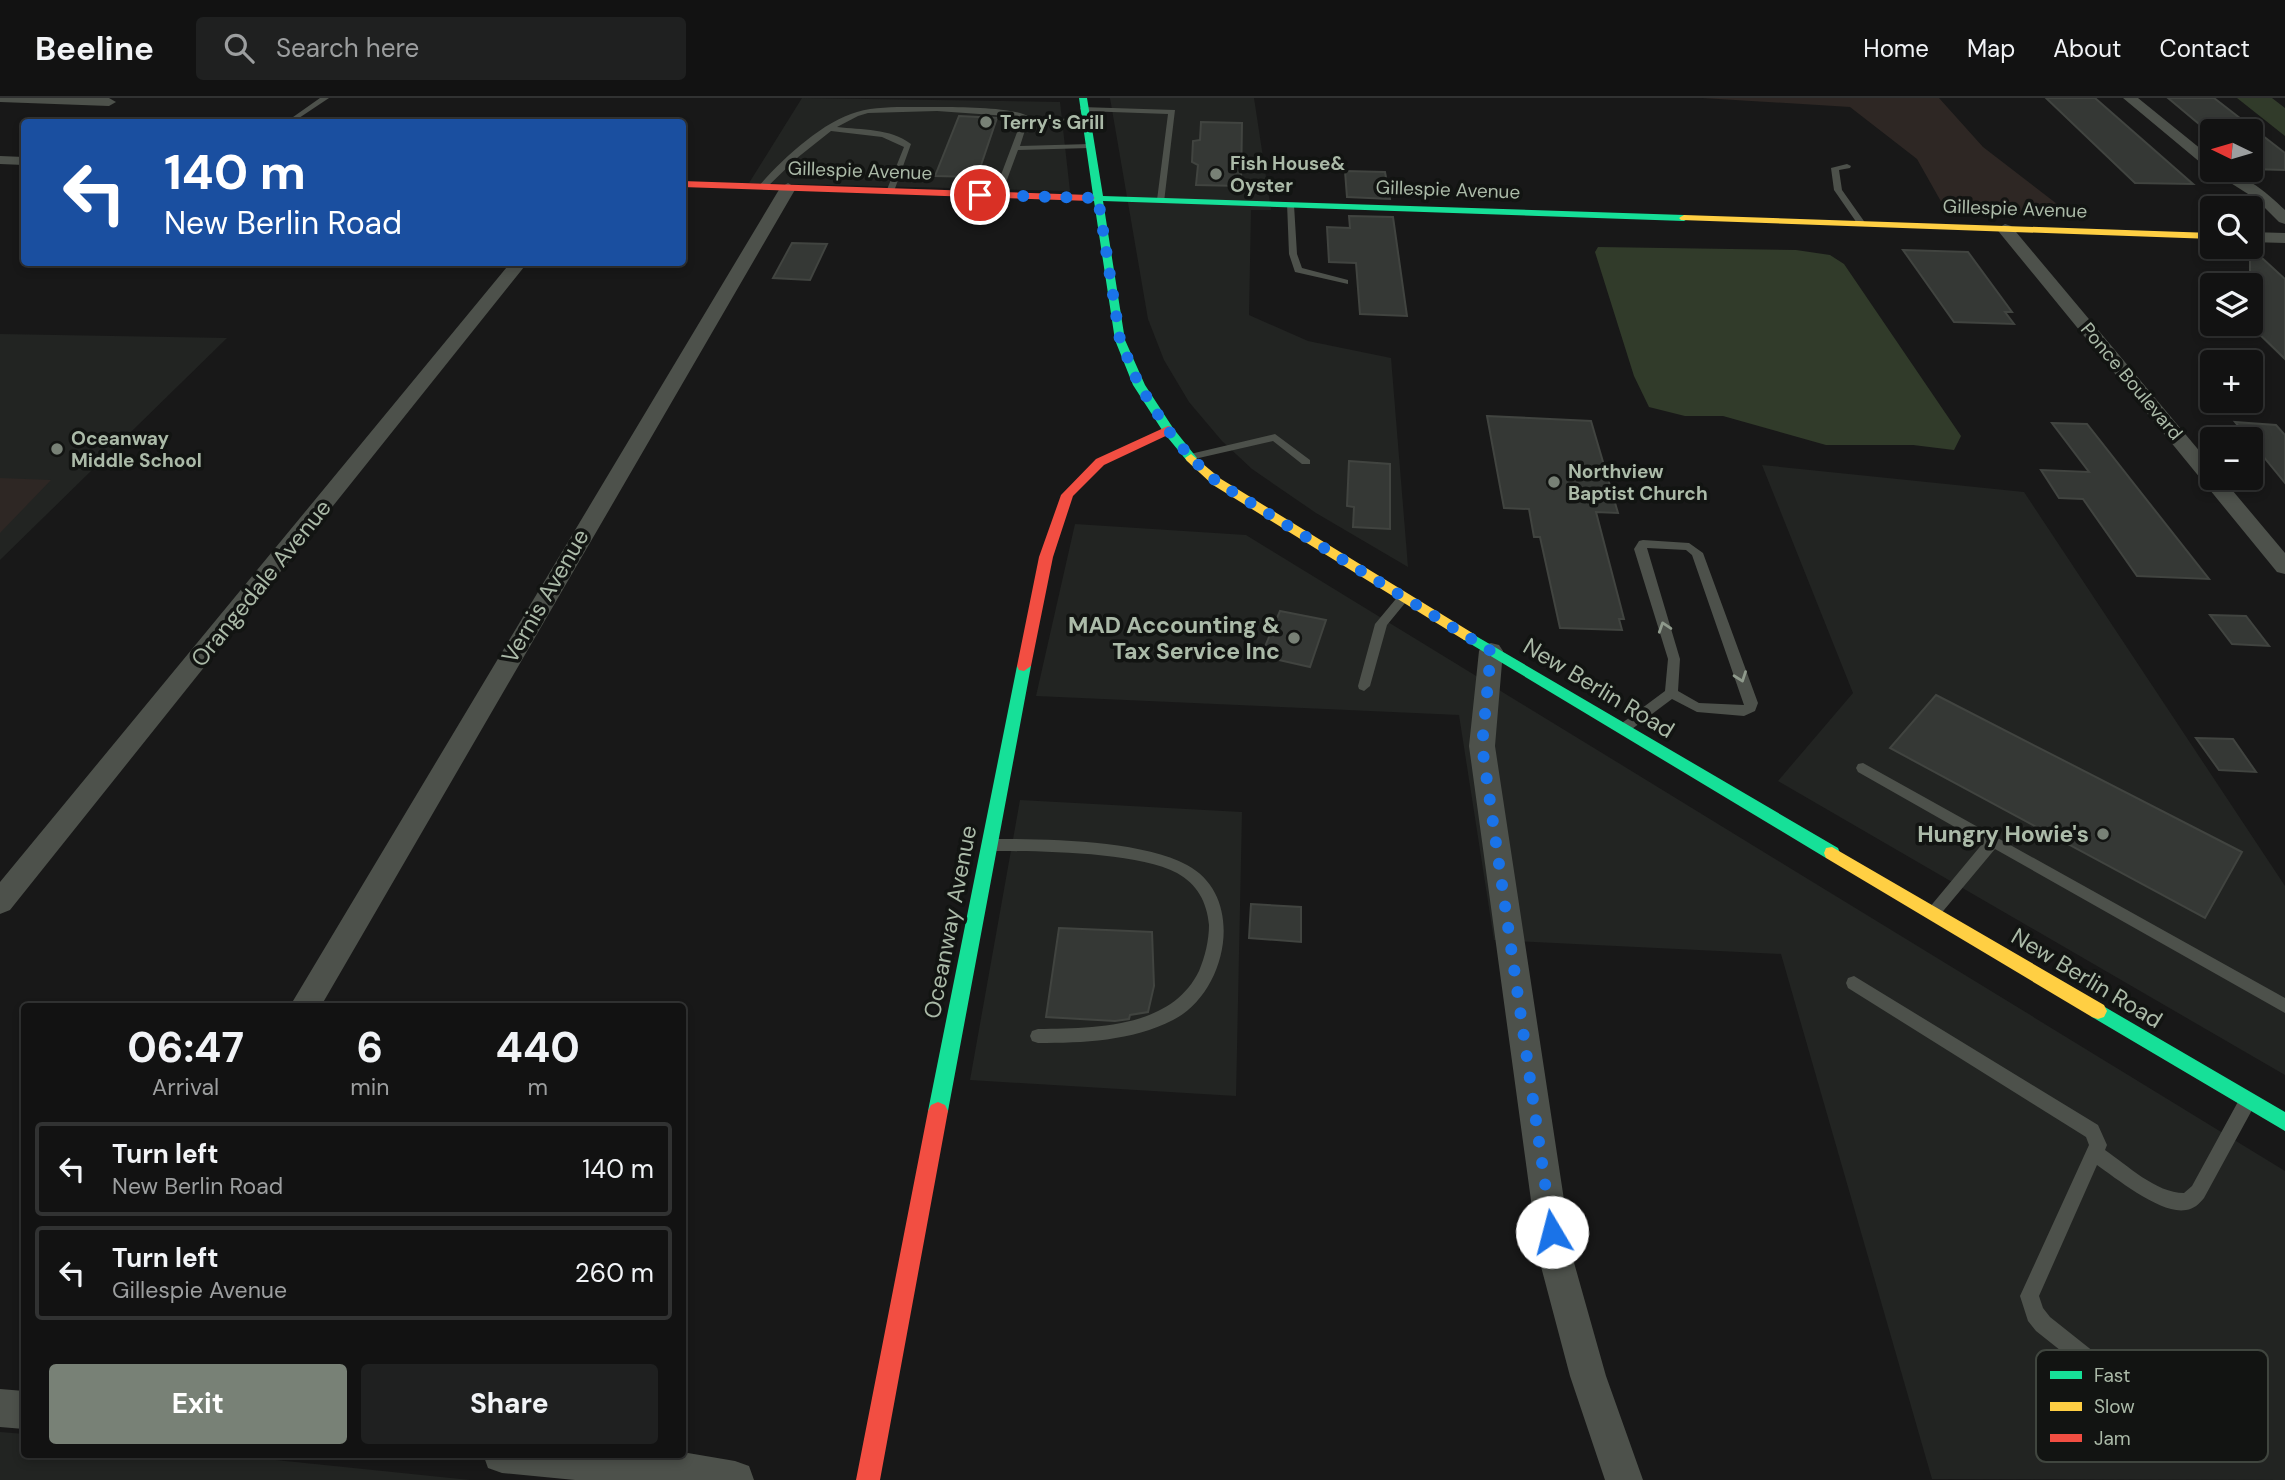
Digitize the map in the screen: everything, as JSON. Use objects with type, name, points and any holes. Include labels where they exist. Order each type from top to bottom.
[{"type":"street","points":[[0,98],[112,100]]},
{"type":"street","points":[[2130,98],[2200,155]]},
{"type":"street","points":[[87,116],[112,100]]},
{"type":"street","name":"New Berlin Road","points":[[1084,109],[1120,340],[1139,385],[1168,430],[1190,457],[1217,482],[1491,651],[2285,1122]]},
{"type":"street","points":[[2238,182],[2261,196],[2285,219]]},
{"type":"street","name":"Gillespie Avenue","points":[[686,184],[2200,236]]},
{"type":"street","name":"Vernis Avenue","points":[[307,1003],[788,187]]},
{"type":"street","name":"Ponce Boulevard","points":[[2005,229],[2285,567]]},
{"type":"street","points":[[2263,237],[2285,238]]},
{"type":"street","name":"Orangedale Avenue","points":[[0,902],[517,266]]},
{"type":"street","name":"Oceanway Avenue","points":[[868,1480],[988,845],[1046,557],[1067,495],[1100,462],[1168,430]]},
{"type":"street","points":[[1491,651],[1482,746],[1556,1259],[1588,1376],[1624,1480]]},
{"type":"street","points":[[0,1408],[21,1410]]},
{"type":"street","points":[[545,1458],[674,1470],[710,1479]]},
{"type":"lane","points":[[294,119],[325,98]]},
{"type":"lane","points":[[1024,122],[1084,109],[1169,108],[1161,200]]},
{"type":"lane","points":[[762,187],[786,164],[855,115],[879,110],[1014,113],[1025,117],[1024,122],[997,196]]},
{"type":"lane","points":[[832,129],[892,138],[903,141],[908,146],[890,192]]},
{"type":"lane","points":[[1014,148],[1090,146]]},
{"type":"lane","points":[[1847,166],[1835,168],[1835,185],[1862,224]]},
{"type":"lane","points":[[1290,205],[1293,254],[1298,270],[1345,282]]},
{"type":"lane","points":[[1190,457],[1275,437],[1306,462]]},
{"type":"lane","points":[[1623,729],[1671,693],[1674,659],[1640,549],[1643,544],[1689,547],[1697,553],[1751,703],[1750,708],[1744,711],[1697,708],[1671,693]]},
{"type":"lane","points":[[1364,686],[1381,624],[1404,597]]},
{"type":"lane","points":[[1863,768],[2285,1006]]},
{"type":"lane","points":[[1933,913],[1993,841]]},
{"type":"lane","points":[[988,845],[1038,844],[1157,861],[1179,867],[1201,883],[1212,902],[1217,933],[1201,986],[1172,1013],[1138,1027],[1093,1036],[1038,1036]]},
{"type":"lane","points":[[1854,983],[2092,1132],[2098,1145],[2029,1296],[2031,1305],[2043,1324],[2076,1350]]},
{"type":"lane","points":[[2094,1153],[2161,1196],[2178,1203],[2188,1202],[2198,1192],[2249,1100]]},
{"type":"shaded area","points":[[802,98],[1060,102],[1070,191],[749,183]]},
{"type":"shaded area","points":[[1110,98],[1254,98],[1271,210],[1251,210],[1249,315],[1308,341],[1391,358],[1408,567],[1316,513],[1252,469],[1222,441],[1189,402],[1164,360],[1148,319]]},
{"type":"shaded area","points":[[1702,98],[1939,98],[1983,147],[2070,214],[1992,216],[1943,205],[1917,159],[1850,107]]},
{"type":"shaded area","points":[[2237,98],[2272,98],[2285,108],[2285,136]]},
{"type":"shaded area","points":[[1598,247],[1796,250],[1830,255],[1844,264],[1961,436],[1954,450],[1913,445],[1826,445],[1723,416],[1685,416],[1649,407],[1634,376],[1595,252]]},
{"type":"shaded area","name":"Oceanway Middle School","points":[[0,334],[227,338],[0,560]]},
{"type":"shaded area","points":[[1762,465],[2024,492],[2285,886],[2285,1075],[1778,781],[1853,693]]},
{"type":"shaded area","points":[[0,478],[51,480],[0,533]]},
{"type":"shaded area","points":[[1075,524],[1246,535],[2285,1171],[2285,1480],[1932,1479],[1781,954],[1494,940],[1459,715],[1036,696]]},
{"type":"shaded area","points":[[1020,800],[1242,812],[1236,1096],[970,1080]]},
{"type":"shaded area","points":[[0,1432],[21,1434],[21,1458],[258,1458],[470,1480],[0,1480]]},
{"type":"building","points":[[2046,98],[2095,98],[2193,184],[2135,183]]},
{"type":"building","points":[[2168,98],[2214,98],[2241,119],[2200,119],[2200,125]]},
{"type":"building","points":[[959,116],[997,118],[977,177],[935,176]]},
{"type":"building","points":[[1201,122],[1242,123],[1241,186],[1196,185],[1198,165],[1192,162],[1193,141],[1200,140]]},
{"type":"building","points":[[2263,136],[2285,153],[2285,170],[2263,169]]},
{"type":"building","points":[[1345,171],[1385,172],[1390,199],[1347,197]]},
{"type":"building","points":[[1349,216],[1393,217],[1407,316],[1360,314],[1356,263],[1329,262],[1327,227],[1350,228]]},
{"type":"building","points":[[792,243],[827,244],[810,280],[773,278]]},
{"type":"building","points":[[1903,250],[1968,252],[2012,312],[2005,312],[2014,324],[1954,322]]},
{"type":"building","points":[[2250,259],[2263,259],[2285,279],[2285,359],[2261,336],[2263,273],[2250,273]]},
{"type":"building","points":[[1487,416],[1591,421],[1618,513],[1596,512],[1624,619],[1619,619],[1622,630],[1560,628],[1540,537],[1534,537],[1529,509],[1504,508]]},
{"type":"building","points":[[2235,422],[2276,425],[2285,435],[2285,483],[2263,456],[2263,427],[2239,427]]},
{"type":"building","points":[[2052,423],[2087,424],[2209,579],[2137,576],[2083,499],[2059,498],[2041,470],[2089,472]]},
{"type":"building","points":[[1349,461],[1390,464],[1390,529],[1353,527],[1354,507],[1347,506]]},
{"type":"building","name":"MAD Accounting & Tax Service Inc","points":[[1280,611],[1326,620],[1310,667],[1261,656]]},
{"type":"building","points":[[2210,615],[2246,616],[2269,646],[2232,644]]},
{"type":"building","points":[[1936,695],[2242,852],[2205,918],[1890,748]]},
{"type":"building","points":[[2196,738],[2233,739],[2256,772],[2219,770]]},
{"type":"building","points":[[1251,904],[1301,907],[1301,942],[1249,938]]},
{"type":"building","points":[[1059,928],[1152,932],[1154,986],[1148,1012],[1115,1021],[1046,1017]]},
{"type":"traffic: fast","points":[[1083,98],[1120,340],[1139,385],[1168,430],[1191,458]]},
{"type":"traffic: fast","points":[[1090,198],[1684,218]]},
{"type":"traffic: fast","points":[[1469,637],[1832,853]]},
{"type":"traffic: fast","points":[[938,1111],[1024,666]]},
{"type":"traffic: fast","points":[[2098,1011],[2285,1122]]},
{"type":"traffic: slow","points":[[1684,218],[2200,236]]},
{"type":"traffic: slow","points":[[1191,458],[1217,482],[1469,637]]},
{"type":"traffic: slow","points":[[1832,853],[2098,1011]]},
{"type":"traffic: jam","points":[[686,184],[1090,198]]},
{"type":"traffic: jam","points":[[1024,666],[1046,557],[1067,495],[1100,462],[1168,430]]},
{"type":"traffic: jam","points":[[868,1480],[938,1111]]},
{"type":"place","name":"Terry's Grill","points":[[986,122]]},
{"type":"place","name":"Fish House& Oyster","points":[[1216,174]]},
{"type":"place","name":"Oceanway Middle School","points":[[57,449]]},
{"type":"place","name":"Northview Baptist Church","points":[[1554,482]]},
{"type":"place","name":"MAD Accounting & Tax Service Inc","points":[[1294,638]]},
{"type":"place","name":"Hungry Howie's","points":[[2103,834]]},
{"type":"route","points":[[980,195],[1098,198],[1120,340],[1139,385],[1168,430],[1190,457],[1217,482],[1491,651],[1482,746],[1552,1232]]}]
